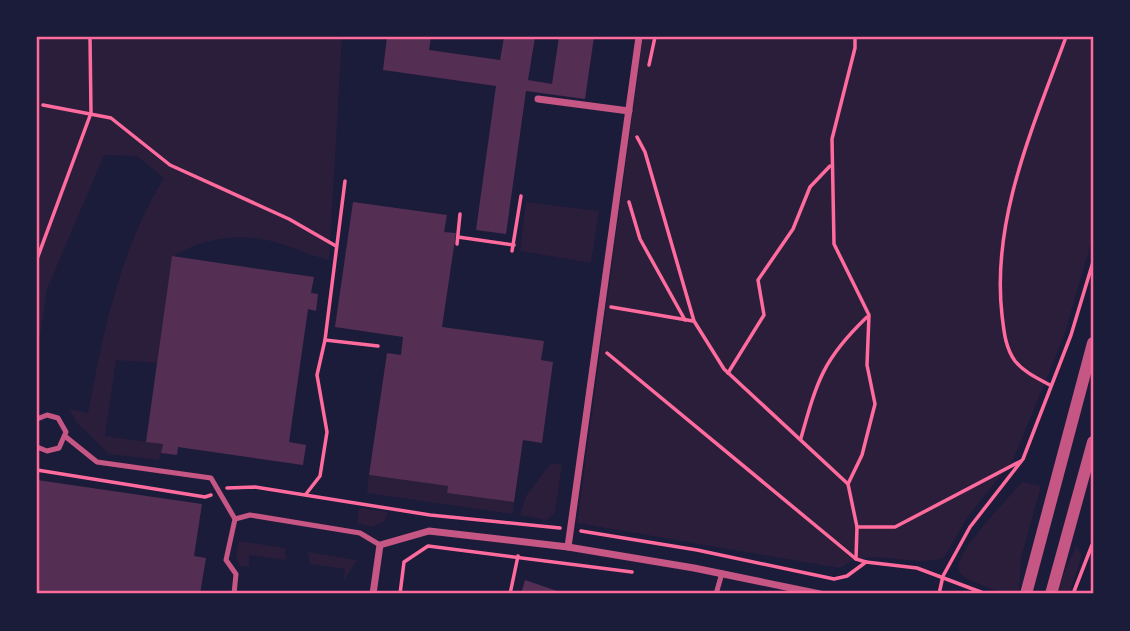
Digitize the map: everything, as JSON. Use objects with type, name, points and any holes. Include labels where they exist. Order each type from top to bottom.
[{"type":"street","points":[[568,547],[639,37]]},
{"type":"street","points":[[538,99],[628,115]]},
{"type":"street","points":[[1026,594],[1093,342]]},
{"type":"street","points":[[1051,594],[1093,442]]},
{"type":"street","points":[[373,594],[380,545],[429,531],[568,547],[722,573],[820,594]]},
{"type":"lane","points":[[37,419],[47,415],[58,418],[65,426],[66,438],[97,462],[211,478],[234,519],[226,560],[236,574],[234,594]]},
{"type":"lane","points":[[37,447],[53,450],[66,438]]},
{"type":"lane","points":[[234,519],[250,515],[360,533],[380,545]]},
{"type":"lane","points":[[716,594],[722,573]]},
{"type":"path","points":[[37,259],[91,113],[90,37]]},
{"type":"path","points":[[848,484],[862,455],[875,404],[867,365],[869,315],[834,244],[832,139],[855,37]]},
{"type":"path","points":[[1050,385],[1024,371],[1006,344],[1000,300],[1001,242],[1017,179],[1066,37]]},
{"type":"path","points":[[43,105],[111,118],[170,165],[289,219],[336,246]]},
{"type":"path","points":[[628,115],[645,152],[694,321],[728,373],[848,484],[858,527],[856,559]]},
{"type":"path","points":[[728,373],[764,315],[758,280],[793,229],[810,187],[830,166]]},
{"type":"path","points":[[306,494],[320,476],[327,432],[317,375],[345,181]]},
{"type":"path","points":[[512,251],[521,196]]},
{"type":"path","points":[[628,200],[640,239],[685,320]]},
{"type":"path","points":[[457,244],[460,214]]},
{"type":"path","points":[[458,237],[514,245]]},
{"type":"path","points":[[939,594],[943,576],[970,527],[1023,460],[1071,335],[1093,262]]},
{"type":"path","points":[[602,306],[694,321]]},
{"type":"path","points":[[800,438],[820,373],[838,345],[869,315]]},
{"type":"path","points":[[324,340],[378,346]]},
{"type":"path","points":[[597,345],[856,559],[917,568],[986,594]]},
{"type":"path","points":[[858,527],[895,527],[1023,460]]},
{"type":"path","points":[[37,470],[209,496]]},
{"type":"path","points":[[226,489],[255,487],[430,515],[570,529],[697,550],[834,579],[847,576],[866,562]]},
{"type":"path","points":[[1073,594],[1091,545],[1093,531]]},
{"type":"path","points":[[1091,545],[1093,572]]},
{"type":"path","points":[[400,594],[404,562],[428,546],[638,573]]},
{"type":"path","points":[[510,594],[518,556]]},
{"type":"shaded area","points":[[37,37],[342,37],[329,260],[274,242],[242,237],[205,242],[182,251],[172,257],[157,363],[116,360],[105,436],[163,444],[159,460],[109,454],[77,423],[69,409],[88,413],[115,292],[136,233],[164,178],[137,156],[104,155],[47,289],[37,355]]},
{"type":"shaded area","points":[[643,37],[1093,37],[1093,236],[1064,336],[1013,460],[966,519],[944,558],[917,561],[864,558],[840,568],[577,523]]},
{"type":"shaded area","points":[[526,202],[599,211],[591,263],[520,251]]},
{"type":"shaded area","points":[[551,463],[562,465],[555,512],[547,520],[520,515],[526,496]]},
{"type":"shaded area","points":[[369,475],[448,486],[447,493],[514,502],[513,514],[367,493]]},
{"type":"shaded area","points":[[1022,482],[1041,486],[1021,558],[1019,594],[1013,594],[967,578],[959,570],[959,562],[973,539]]},
{"type":"shaded area","points":[[359,508],[388,512],[385,521],[373,527],[357,523]]},
{"type":"shaded area","points":[[239,541],[285,548],[286,560],[249,555],[249,567],[240,566],[236,556]]},
{"type":"shaded area","points":[[1076,546],[1082,555],[1069,594],[1055,594]]},
{"type":"shaded area","points":[[308,552],[357,560],[343,581],[345,569],[310,564]]},
{"type":"building","points":[[387,37],[431,37],[429,50],[500,60],[504,37],[535,37],[528,80],[552,84],[559,37],[594,37],[585,99],[526,91],[506,234],[476,230],[496,86],[383,70]]},
{"type":"building","points":[[353,202],[447,215],[444,232],[456,233],[442,327],[544,341],[541,360],[553,362],[542,443],[523,440],[514,502],[447,493],[448,486],[369,475],[387,353],[401,355],[403,337],[335,327]]},
{"type":"building","points":[[172,256],[314,277],[311,293],[318,294],[316,311],[308,309],[289,442],[306,445],[303,465],[178,447],[177,455],[161,453],[163,444],[146,442]]},
{"type":"building","points":[[37,480],[202,504],[194,556],[206,558],[200,594],[37,594]]},
{"type":"building","points":[[525,580],[566,594],[521,594]]}]
